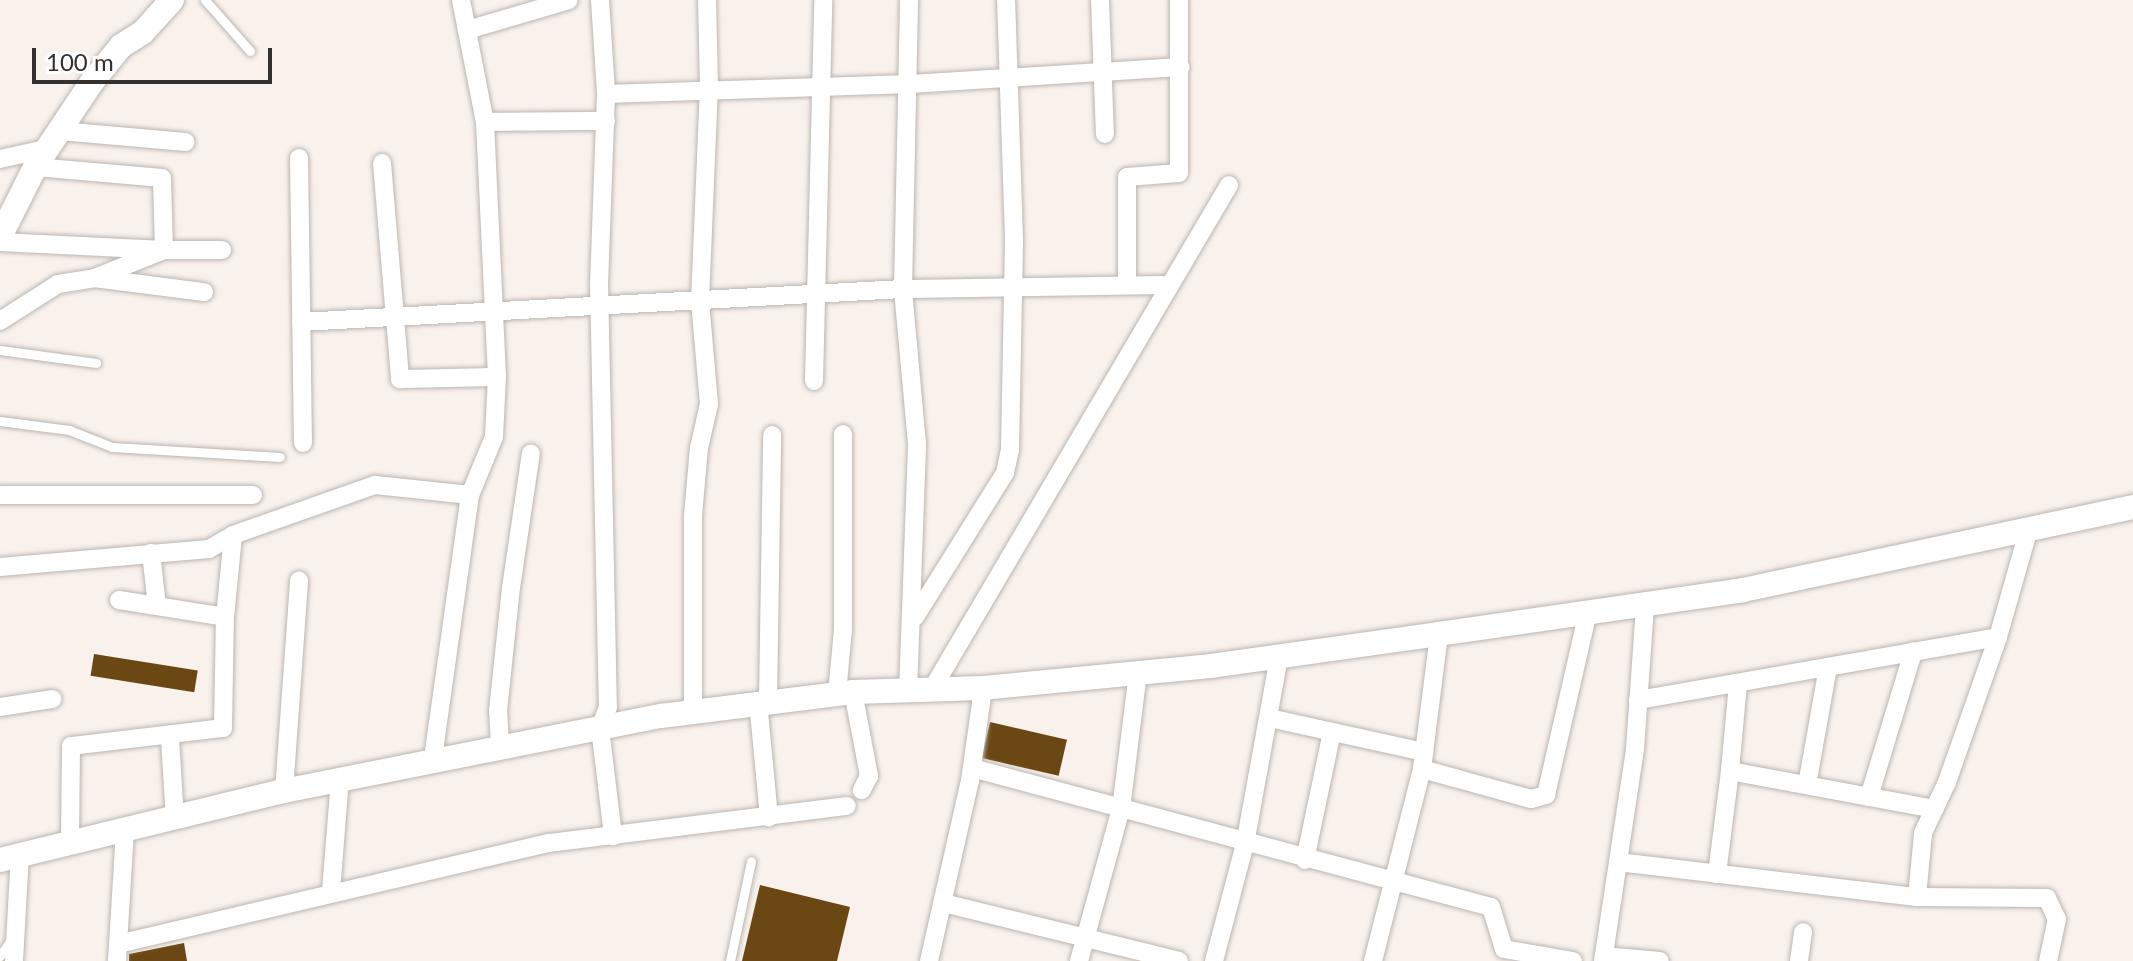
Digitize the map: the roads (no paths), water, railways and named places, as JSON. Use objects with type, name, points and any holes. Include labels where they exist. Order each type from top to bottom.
[{"type":"street","points":[[172,0],[143,32],[121,46],[35,167],[0,240],[164,250],[222,250]]},
{"type":"street","points":[[433,759],[470,495],[494,437],[497,377],[485,122],[461,0]]},
{"type":"street","points":[[467,30],[569,0]]},
{"type":"street","points":[[600,0],[606,94],[599,306],[608,691],[600,728],[613,836]]},
{"type":"street","points":[[693,711],[693,516],[699,448],[709,404],[700,301],[709,91],[707,0]]},
{"type":"street","points":[[814,381],[817,87],[823,0]]},
{"type":"street","points":[[909,0],[911,84],[903,289],[917,444],[913,619],[919,692]]},
{"type":"street","points":[[913,619],[1005,473],[1013,427],[1014,287],[1006,0]]},
{"type":"street","points":[[1100,0],[1105,134]]},
{"type":"street","points":[[1127,285],[1127,177],[1179,173],[1179,0]]},
{"type":"street","points":[[606,94],[911,84],[1180,67]]},
{"type":"street","points":[[485,122],[606,121]]},
{"type":"street","points":[[0,159],[55,139],[186,142]]},
{"type":"street","points":[[299,158],[303,443]]},
{"type":"street","points":[[382,163],[400,379],[497,377]]},
{"type":"street","points":[[35,167],[162,178],[164,250]]},
{"type":"street","points":[[919,692],[1061,478],[1229,185]]},
{"type":"street","points":[[0,321],[58,284],[94,278],[164,250]]},
{"type":"street","points":[[94,278],[204,292]]},
{"type":"street","points":[[301,322],[903,289],[1169,285]]},
{"type":"street","points":[[843,434],[845,693],[869,776],[862,790]]},
{"type":"street","points":[[769,817],[763,701],[772,435]]},
{"type":"street","points":[[500,746],[498,711],[511,588],[531,453]]},
{"type":"street","points":[[0,567],[209,549],[233,535],[375,485],[470,495]]},
{"type":"street","points":[[0,495],[253,495]]},
{"type":"street","points":[[14,961],[16,932],[10,858],[284,791],[433,759],[763,701],[845,693],[983,688],[1138,673],[1279,657],[1645,605],[1839,571],[2133,507]]},
{"type":"street","points":[[1917,897],[1923,833],[1935,809],[1998,637],[2029,528]]},
{"type":"street","points":[[70,842],[71,746],[170,738],[223,728],[225,617],[233,535]]},
{"type":"street","points":[[151,553],[157,606]]},
{"type":"street","points":[[284,791],[299,581]]},
{"type":"street","points":[[119,600],[225,617]]},
{"type":"street","points":[[1645,605],[1638,700],[1604,958],[1660,961]]},
{"type":"street","points":[[1269,718],[1332,732],[1531,799],[1546,795],[1588,612]]},
{"type":"street","points":[[1373,961],[1423,761],[1439,634]]},
{"type":"street","points":[[1638,700],[1998,637]]},
{"type":"street","points":[[1869,797],[1913,652]]},
{"type":"street","points":[[1214,961],[1245,844],[1279,657]]},
{"type":"street","points":[[1807,785],[1828,667]]},
{"type":"street","points":[[1079,961],[1121,809],[1138,673]]},
{"type":"street","points":[[1717,874],[1738,684]]},
{"type":"street","points":[[929,961],[972,768],[983,688]]},
{"type":"street","points":[[0,707],[52,699]]},
{"type":"street","points":[[1305,860],[1332,732]]},
{"type":"street","points":[[170,738],[175,819]]},
{"type":"street","points":[[972,768],[1245,844],[1394,879],[1491,907],[1504,949],[1573,961]]},
{"type":"street","points":[[1730,771],[1935,809]]},
{"type":"street","points":[[331,891],[340,779]]},
{"type":"street","points":[[125,832],[118,953],[331,891],[549,843],[847,806]]},
{"type":"street","points":[[1618,862],[1917,897],[2047,898],[2057,919],[2048,961]]},
{"type":"street","points":[[943,903],[1179,961]]},
{"type":"street","points":[[1799,961],[1803,932]]},
{"type":"lane","points":[[205,0],[250,51]]},
{"type":"lane","points":[[0,350],[96,363]]},
{"type":"lane","points":[[0,421],[69,430],[112,447],[280,457]]},
{"type":"lane","points":[[730,961],[751,861]]},
{"type":"lane","points":[[0,956],[16,932]]}]
